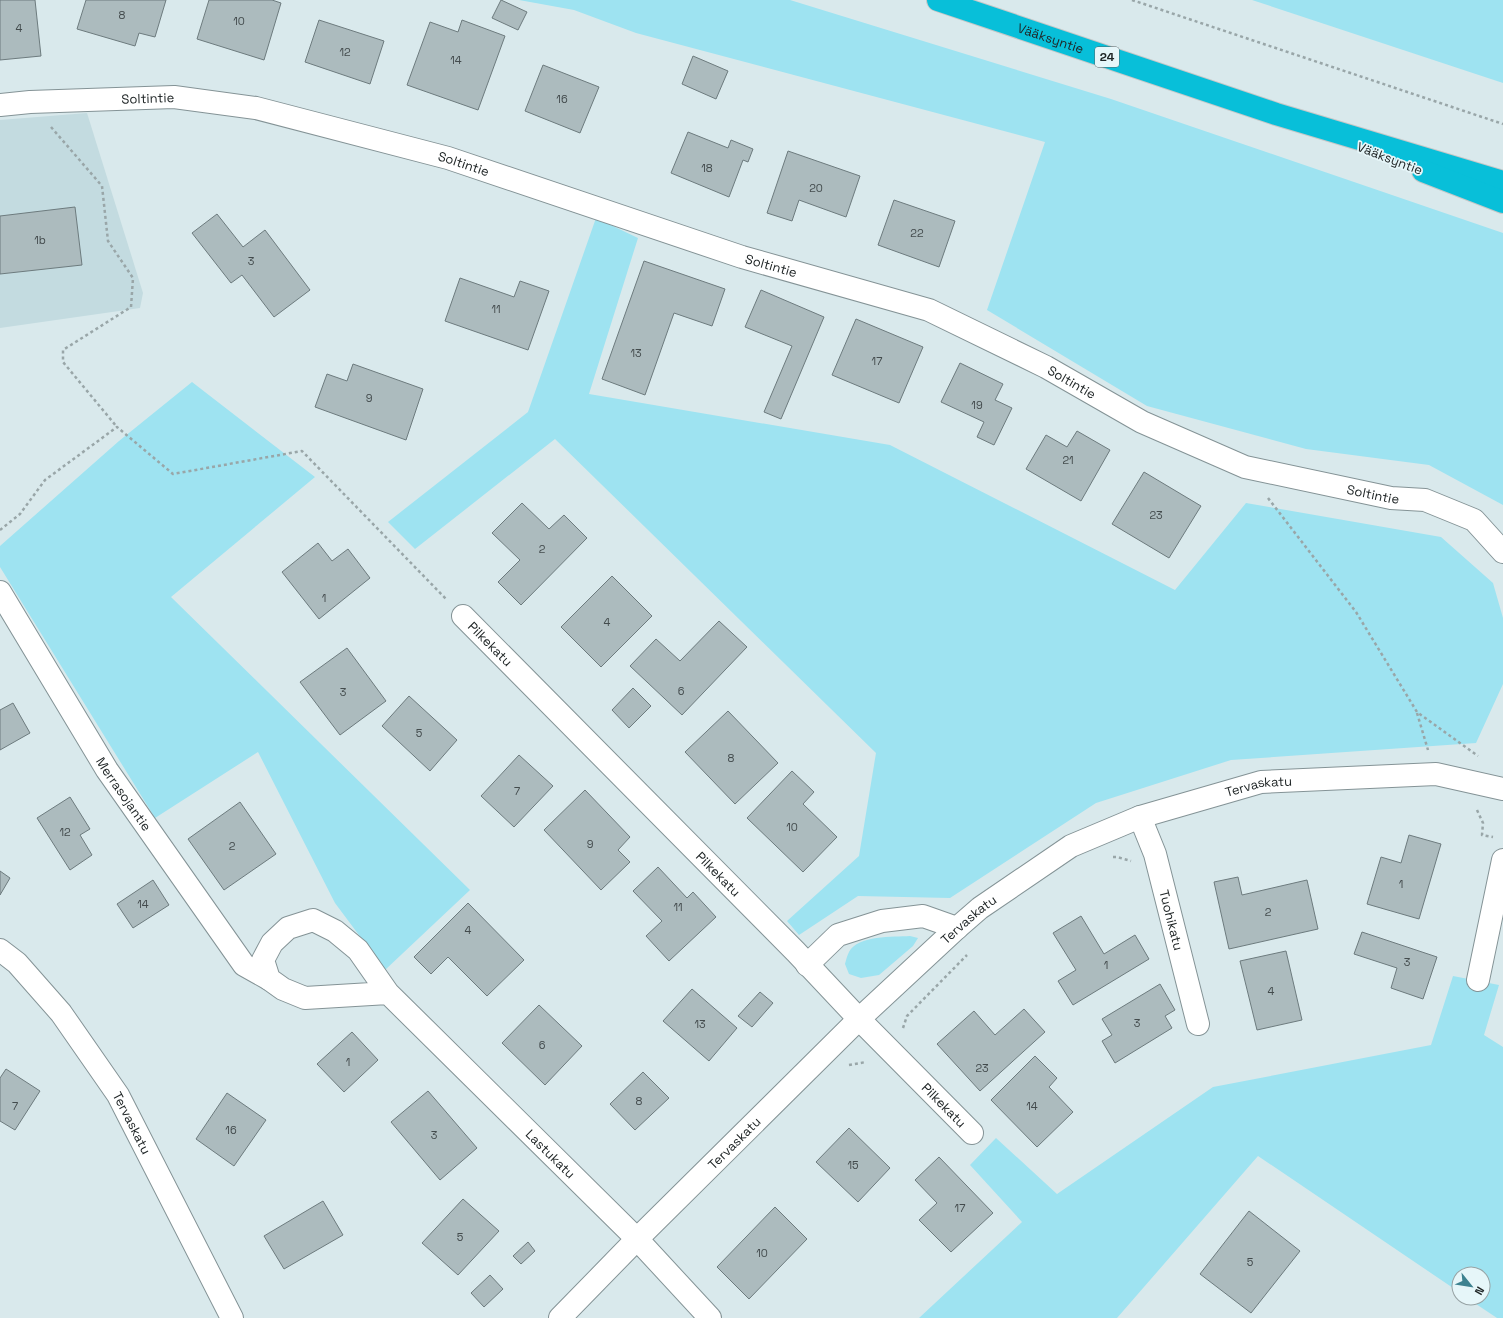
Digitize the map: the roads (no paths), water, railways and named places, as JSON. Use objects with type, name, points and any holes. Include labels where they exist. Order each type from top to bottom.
[{"type":"highway","name":"Vääksyntie","points":[[938,0],[1276,114],[1503,182]]},
{"type":"highway","name":"Vääksyntie","points":[[1276,114],[1503,202]]},
{"type":"street","name":"Soltintie","points":[[0,105],[30,102],[174,97],[256,108],[448,158],[742,257],[929,310],[1046,367],[1142,422],[1245,467],[1391,498],[1425,500],[1474,520],[1503,552]]},
{"type":"street","name":"Merrasojantie","points":[[0,592],[107,770],[244,965],[269,979]]},
{"type":"street","name":"Pilkekatu","points":[[463,616],[972,1133]]},
{"type":"street","name":"Tervaskatu","points":[[560,1318],[637,1239],[859,1019],[957,928],[980,908],[1071,846],[1140,817],[1261,782],[1436,774],[1503,789]]},
{"type":"street","name":"Tuohikatu","points":[[1140,817],[1154,854],[1198,1024]]},
{"type":"street","points":[[1478,980],[1503,860]]},
{"type":"street","points":[[807,965],[838,935],[882,921],[923,916],[957,928]]},
{"type":"street","name":"Lastukatu","points":[[269,979],[264,960],[272,943],[288,928],[313,920],[335,931],[358,950],[388,993],[637,1239],[710,1318]]},
{"type":"street","name":"Tervaskatu","points":[[0,950],[17,963],[61,1013],[118,1095],[232,1318]]},
{"type":"street","points":[[269,979],[283,989],[305,998],[388,993]]}]
